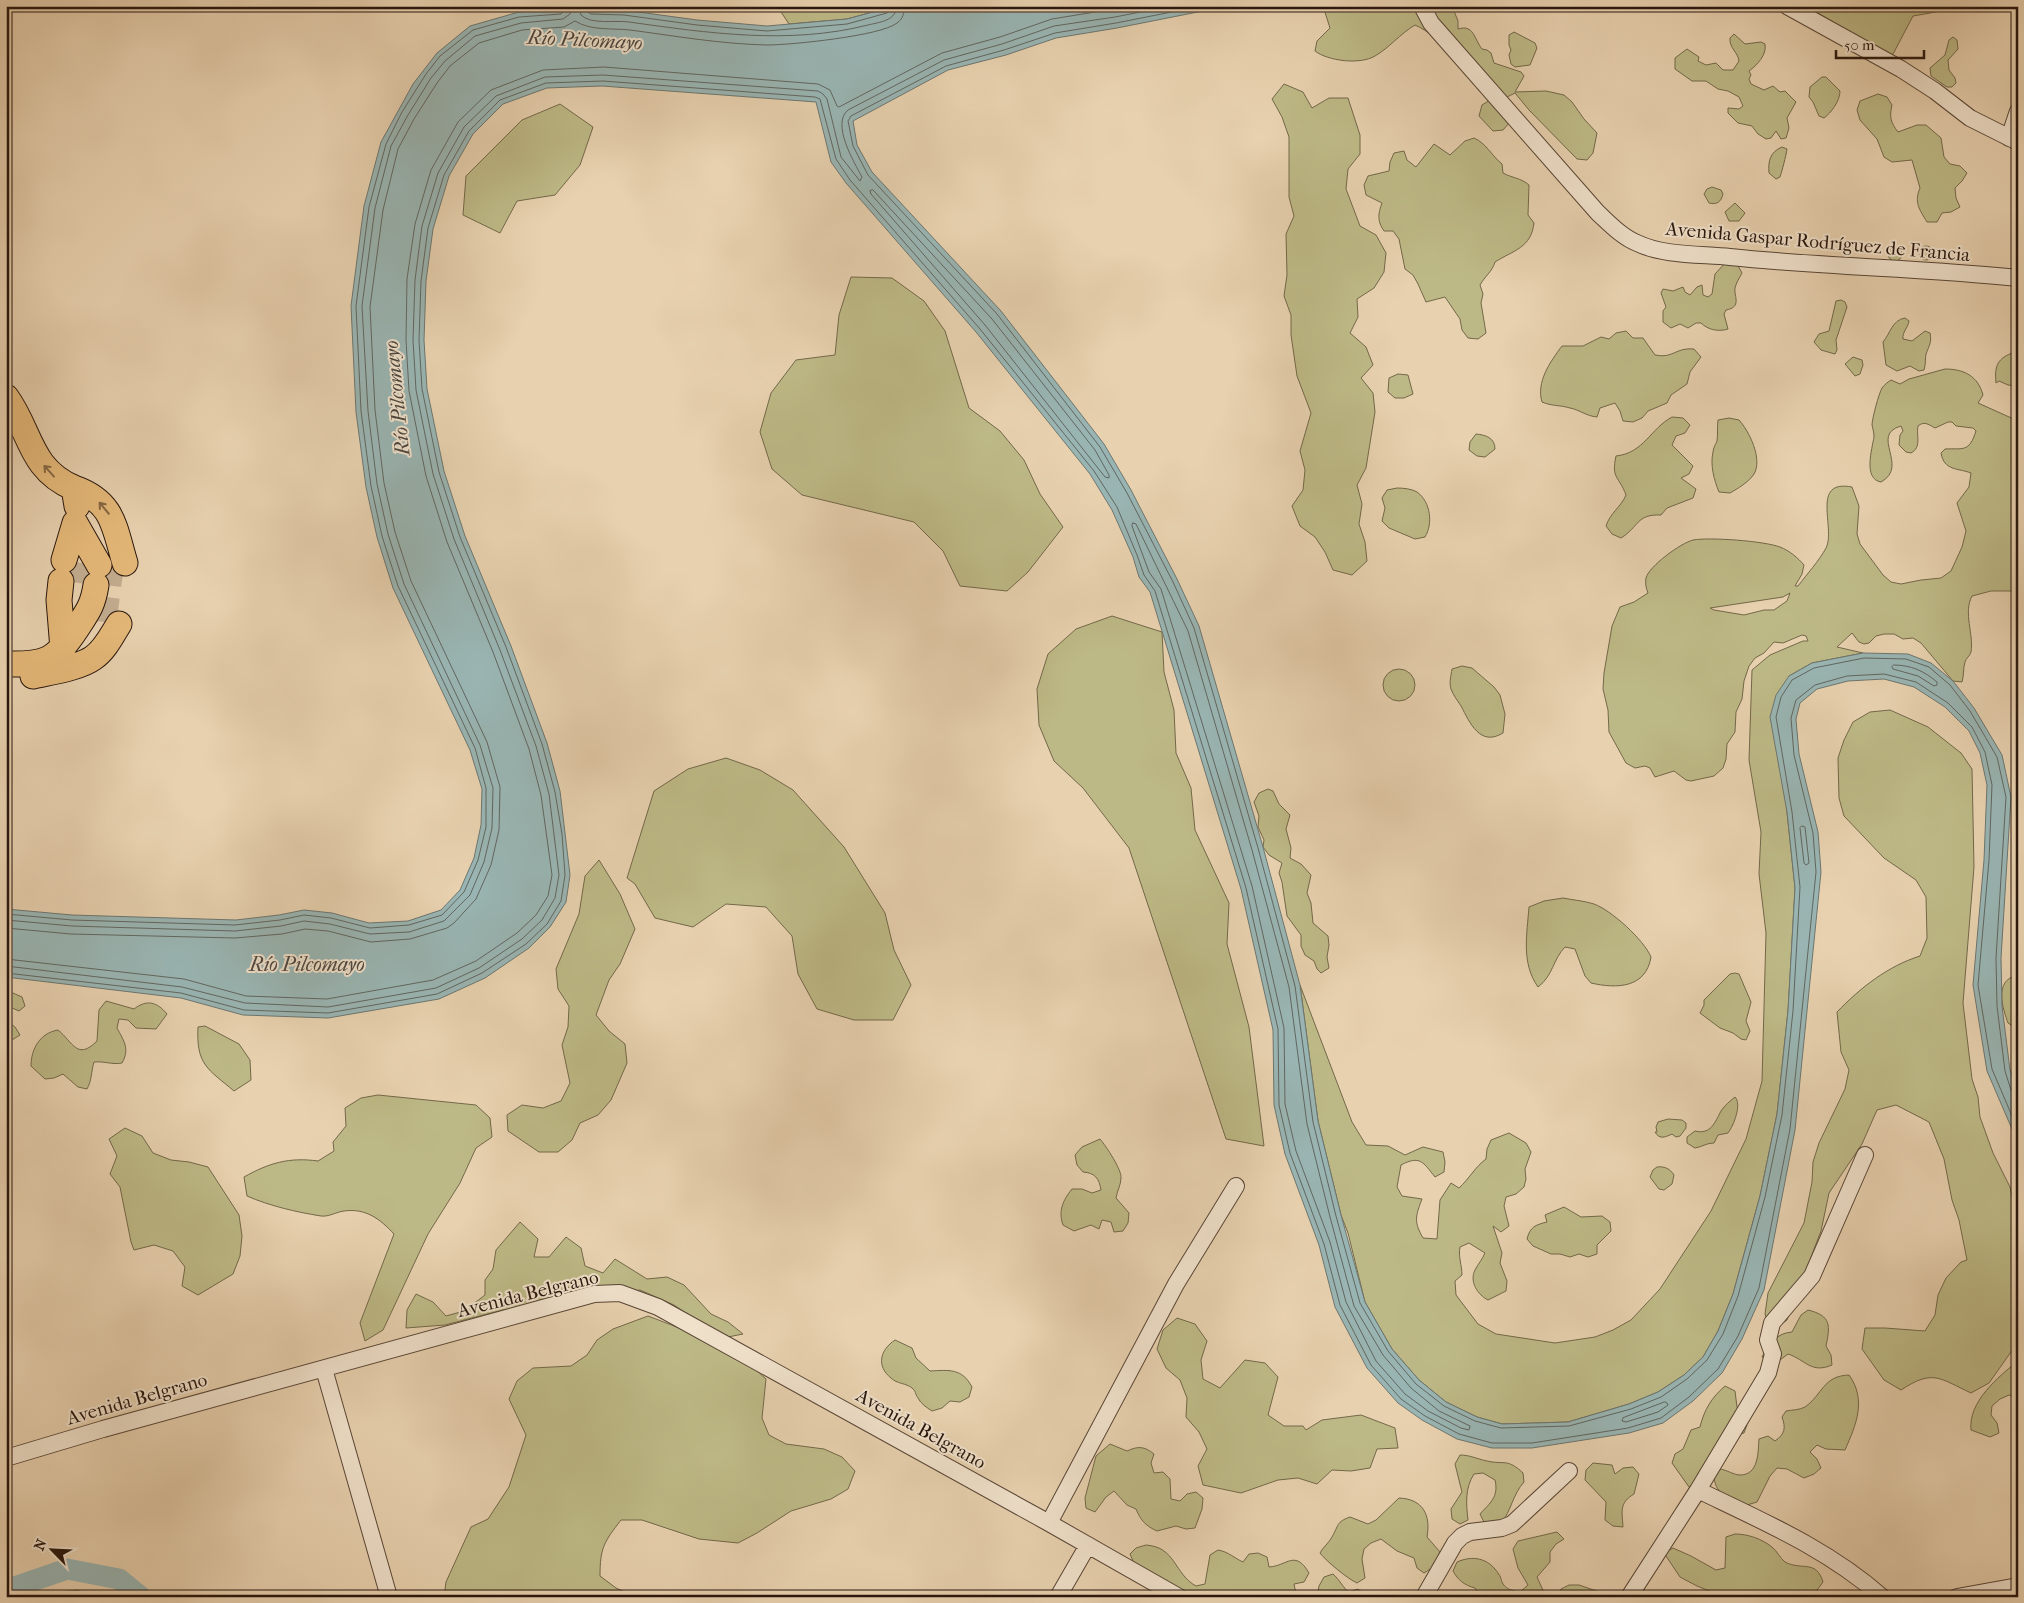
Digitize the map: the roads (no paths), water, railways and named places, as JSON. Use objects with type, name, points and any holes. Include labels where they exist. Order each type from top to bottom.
[{"type":"highway","points":[[6,397],[35,452],[75,506],[89,569],[93,603],[63,649],[45,660],[27,665],[6,664]]},
{"type":"highway","points":[[63,649],[59,600],[89,569],[117,530],[108,511],[93,496],[75,506]]},
{"type":"highway","points":[[75,506],[89,569]]},
{"type":"highway","points":[[6,680],[58,671],[93,658],[105,646],[112,623]]},
{"type":"street","name":"Avenida Gaspar Rodríguez de Francia","points":[[1422,6],[1431,23],[1598,213],[1625,237],[1638,244],[1662,250],[1800,264],[1938,271],[2018,278]]},
{"type":"street","points":[[1787,6],[1901,69],[1935,91],[1970,118],[2013,140],[2018,111]]},
{"type":"street","points":[[1629,1597],[1698,1490],[1768,1373],[1773,1354],[1768,1340],[1772,1323],[1812,1276],[1865,1155]]},
{"type":"street","points":[[1049,1523],[1176,1284],[1236,1186]]},
{"type":"street","name":"Avenida Belgrano","points":[[6,1458],[594,1294],[620,1293],[658,1307],[1179,1597]]},
{"type":"street","points":[[324,1368],[389,1597]]},
{"type":"street","points":[[1424,1597],[1455,1543],[1462,1536],[1470,1532],[1502,1528],[1512,1524],[1569,1471]]},
{"type":"street","points":[[1698,1490],[1795,1537],[1861,1578],[1882,1597]]},
{"type":"street","points":[[1058,1597],[1088,1545]]},
{"type":"street","points":[[1957,1597],[2018,1586]]},
{"type":"water","name":"Río Pilcomayo","points":[[895,6],[1228,6],[1056,38],[1006,55],[948,70],[853,121],[857,145],[872,172],[1001,311],[1104,444],[1131,490],[1199,626],[1263,847],[1300,985],[1318,1121],[1365,1302],[1392,1349],[1419,1380],[1446,1402],[1477,1417],[1502,1424],[1568,1422],[1629,1404],[1658,1392],[1684,1375],[1703,1357],[1718,1331],[1733,1294],[1760,1196],[1777,1114],[1788,1011],[1795,888],[1787,812],[1770,717],[1776,695],[1789,676],[1812,663],[1863,653],[1908,654],[1931,663],[1953,681],[1974,708],[2002,755],[2011,797],[2001,958],[2002,1006],[2010,1070],[2018,1093],[2018,1143],[1987,1071],[1973,985],[1984,860],[1987,785],[1980,753],[1969,731],[1945,707],[1914,687],[1884,679],[1848,681],[1817,689],[1800,703],[1796,719],[1799,754],[1818,832],[1821,872],[1795,1130],[1764,1290],[1742,1339],[1722,1373],[1693,1401],[1663,1423],[1629,1433],[1532,1448],[1492,1448],[1457,1439],[1422,1420],[1398,1403],[1367,1368],[1335,1307],[1319,1245],[1285,1154],[1274,1105],[1273,1030],[1241,889],[1150,592],[1139,577],[1133,557],[1112,510],[1090,474],[976,332],[846,183],[831,162],[816,102],[602,86],[547,88],[503,104],[473,134],[449,176],[433,229],[426,281],[424,340],[427,389],[444,471],[465,536],[511,646],[547,743],[560,791],[570,875],[566,902],[550,927],[529,948],[485,978],[439,999],[328,1018],[243,1015],[181,998],[6,977],[6,909],[72,915],[236,920],[304,910],[332,913],[369,923],[408,921],[441,910],[460,890],[474,858],[481,825],[482,789],[470,750],[393,588],[377,537],[366,487],[356,412],[351,306],[364,206],[381,142],[413,84],[437,53],[470,26],[519,12],[572,8],[624,10],[697,20],[767,26],[847,19]]},
{"type":"waterway","points":[[6,1590],[67,1569],[119,1579],[141,1597]]},
{"type":"tunnel","points":[[104,622],[112,561]]},
{"type":"tunnel","points":[[79,583],[82,563]]}]
